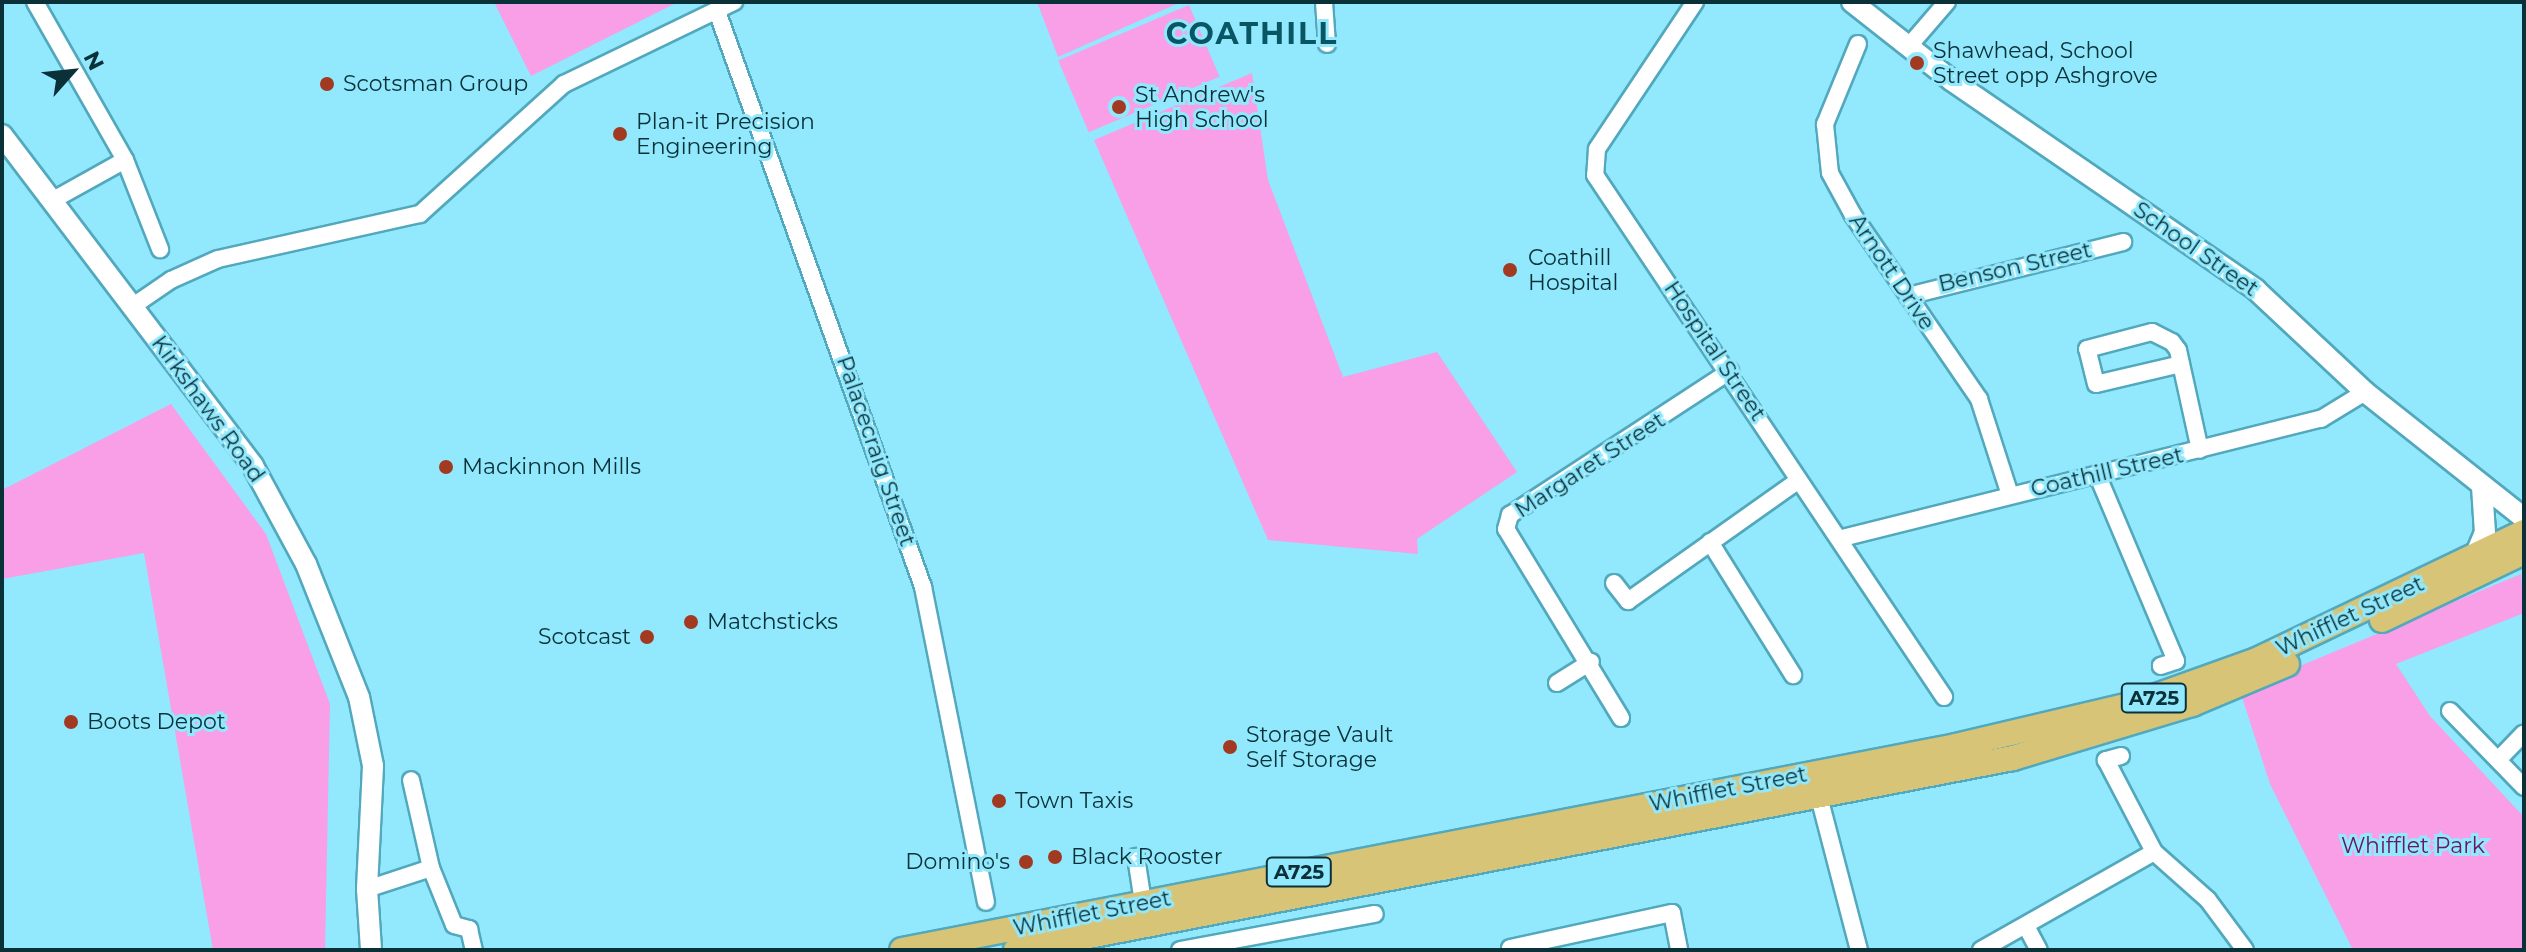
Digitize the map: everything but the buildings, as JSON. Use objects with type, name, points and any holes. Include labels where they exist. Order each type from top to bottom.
[{"type":"main road","name":"Whifflet Street","points":[[1016,950],[1815,784],[2147,700],[2257,660],[2524,532]]},
{"type":"main road","name":"Whifflet Street","points":[[902,950],[1143,902],[1815,784],[2013,758],[2192,704],[2524,552]]},
{"type":"street","points":[[35,2],[125,160],[160,249]]},
{"type":"street","points":[[133,306],[171,280],[218,259],[420,214],[564,84],[718,14],[734,2]]},
{"type":"street","points":[[1324,2],[1327,44]]},
{"type":"street","name":"Hospital Street","points":[[1695,2],[1597,149],[1595,175],[1730,371],[1799,480],[1842,538],[1944,697]]},
{"type":"street","name":"School Street","points":[[1852,2],[1909,46],[2256,290],[2365,392],[2524,518]]},
{"type":"street","points":[[1909,46],[1947,2]]},
{"type":"street","name":"Palacecraig Street","points":[[718,14],[923,587],[986,902]]},
{"type":"street","name":"Arnott Drive","points":[[1858,44],[1829,106],[1825,154],[1853,215],[1979,399],[2010,495]]},
{"type":"street","name":"Kirkshaws Road","points":[[2,135],[253,466],[331,624],[359,697],[373,766],[367,889],[371,950]]},
{"type":"street","points":[[53,200],[125,160]]},
{"type":"street","name":"Benson Street","points":[[1908,296],[2123,242]]},
{"type":"street","points":[[2181,364],[2096,384],[2087,349],[2152,332],[2172,342],[2181,364],[2200,450]]},
{"type":"street","name":"Margaret Street","points":[[1621,718],[1591,662],[1506,529],[1510,515],[1730,371]]},
{"type":"street","name":"Coathill Street","points":[[1842,538],[2321,419],[2365,392]]},
{"type":"street","points":[[2097,474],[2176,661],[2161,666]]},
{"type":"street","points":[[1614,583],[1628,601],[1799,480]]},
{"type":"street","points":[[2475,556],[2485,533],[2482,487]]},
{"type":"street","points":[[1710,542],[1793,675]]},
{"type":"street","points":[[1557,683],[1591,662]]},
{"type":"street","points":[[2450,711],[2524,787]]},
{"type":"street","points":[[2498,760],[2524,733]]},
{"type":"street","points":[[2121,756],[2106,760],[2154,852],[2208,900],[2245,950]]},
{"type":"street","points":[[411,780],[431,868],[454,925],[469,929],[474,950]]},
{"type":"street","points":[[1815,784],[1859,950]]},
{"type":"street","points":[[1981,950],[2154,852]]},
{"type":"street","points":[[1136,857],[1143,902]]},
{"type":"street","points":[[367,889],[431,868]]},
{"type":"street","points":[[1510,948],[1672,913],[1679,950]]},
{"type":"street","points":[[1180,950],[1241,945],[1375,914]]},
{"type":"street","points":[[2026,926],[2039,950]]},
{"type":"green space","points":[[494,2],[678,2],[531,76]]},
{"type":"green space","points":[[1037,2],[1181,2],[1058,57]]},
{"type":"green space","points":[[1189,5],[1219,77],[1089,132],[1058,60]]},
{"type":"green space","points":[[1252,73],[1268,180],[1343,377],[1437,352],[1517,472],[1417,539],[1418,554],[1268,540],[1094,140]]},
{"type":"green space","points":[[171,404],[266,534],[330,704],[325,950],[213,950],[144,553],[2,579],[2,490]]},
{"type":"green space","name":"Whifflet Park","points":[[2521,574],[2524,613],[2396,664],[2430,716],[2524,817],[2524,950],[2353,950],[2270,784],[2240,691]]},
{"type":"place","name":"Shawhead, School Street opp Ashgrove","points":[[1917,63]]},
{"type":"place","name":"Scotsman Group","points":[[327,84]]},
{"type":"place","name":"St Andrew's High School","points":[[1119,107]]},
{"type":"place","name":"Plan-it Precision Engineering","points":[[620,134]]},
{"type":"place","name":"Coathill Hospital","points":[[1510,270]]},
{"type":"place","name":"Mackinnon Mills","points":[[446,467]]},
{"type":"place","name":"Matchsticks","points":[[691,622]]},
{"type":"place","name":"Scotcast","points":[[647,637]]},
{"type":"place","name":"Boots Depot","points":[[71,722]]},
{"type":"place","name":"Storage Vault Self Storage","points":[[1230,747]]},
{"type":"place","name":"Town Taxis","points":[[999,801]]},
{"type":"place","name":"Black Rooster","points":[[1055,857]]},
{"type":"place","name":"Domino's","points":[[1026,862]]},
{"type":"district","name":"COATHILL","points":[[1252,34]]}]
